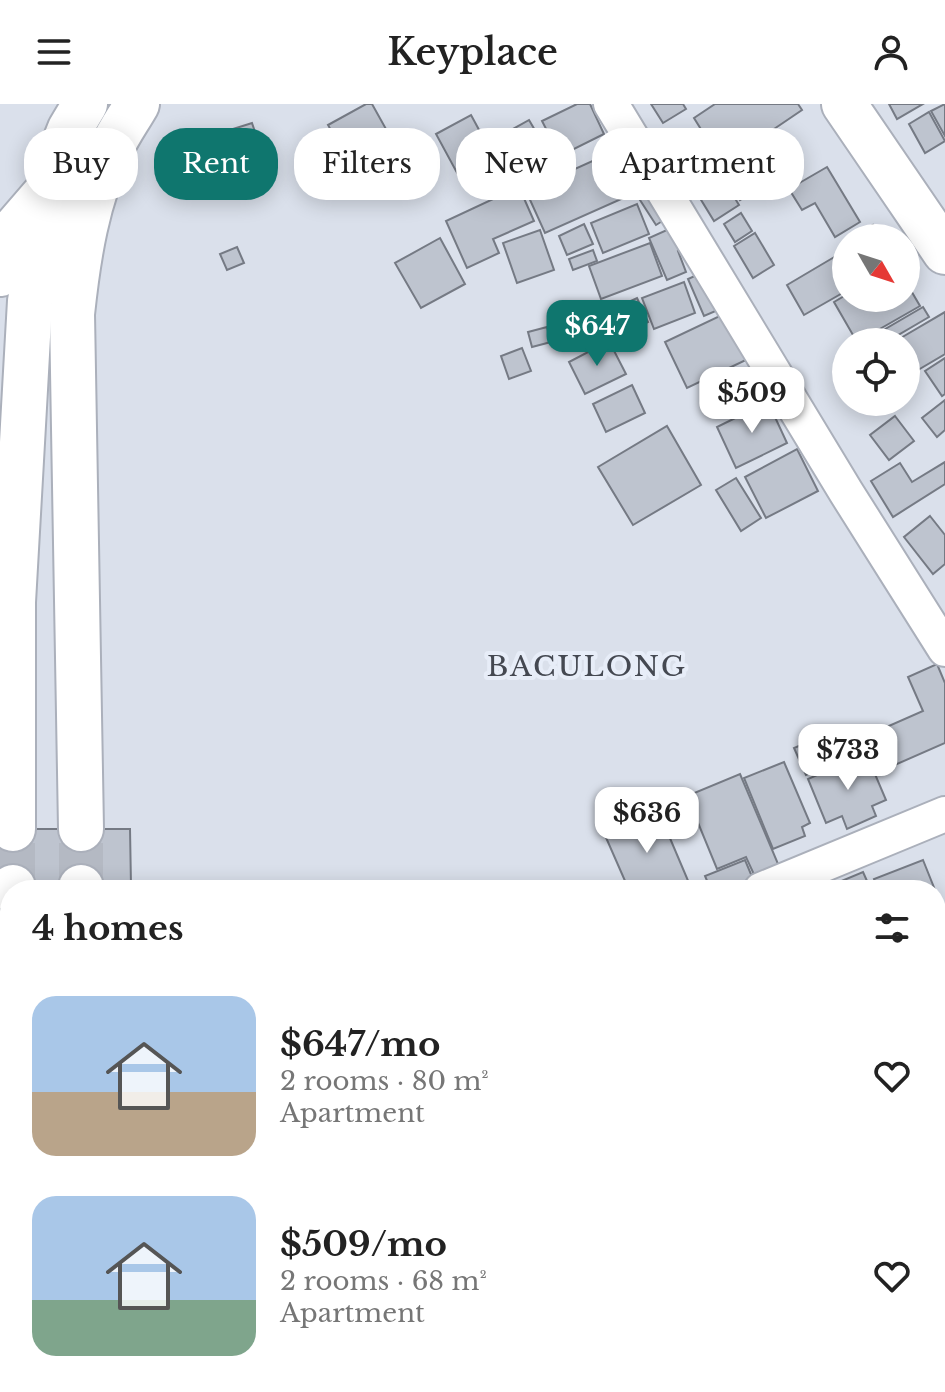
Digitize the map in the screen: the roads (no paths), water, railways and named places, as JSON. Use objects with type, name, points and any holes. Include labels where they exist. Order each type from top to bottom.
[{"type":"main road","points":[[71,128],[85,104]]},
{"type":"main road","points":[[81,829],[72,314],[80,245],[90,205],[112,146],[137,104]]},
{"type":"main road","points":[[844,104],[945,252]]},
{"type":"main road","points":[[0,274],[13,231],[40,200]]},
{"type":"main road","points":[[13,829],[6,721],[6,587],[30,301],[48,200]]},
{"type":"street","points":[[611,104],[945,649]]},
{"type":"street","points":[[785,880],[945,814]]},
{"type":"tunnel","points":[[13,829],[13,880]]},
{"type":"tunnel","points":[[81,829],[81,880]]},
{"type":"district","name":"BACULONG","points":[[587,666]]}]
